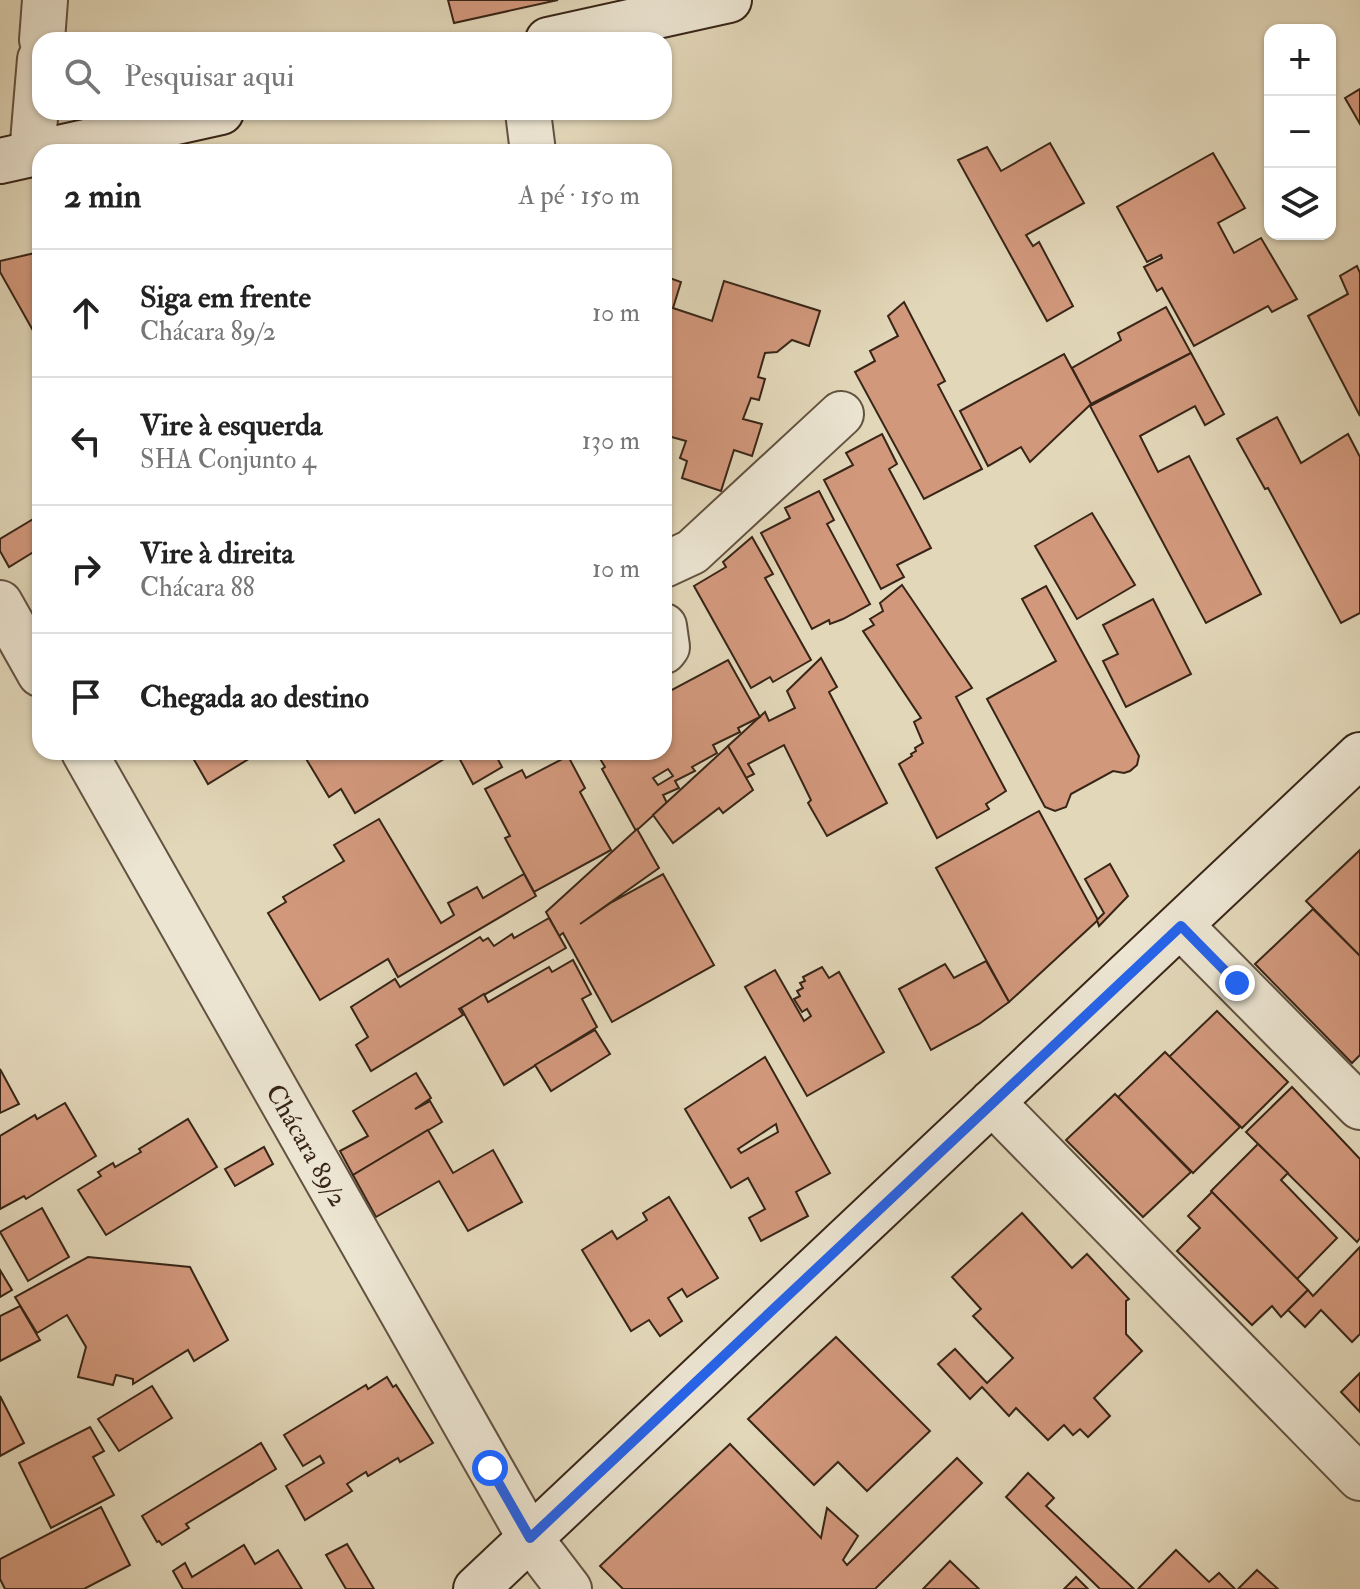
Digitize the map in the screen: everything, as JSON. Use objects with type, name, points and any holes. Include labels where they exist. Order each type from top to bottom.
[{"type":"street","points":[[43,32],[45,0]]},
{"type":"street","points":[[584,32],[729,0]]},
{"type":"street","points":[[16,158],[32,92]]},
{"type":"street","points":[[78,144],[185,120]]},
{"type":"street","points":[[529,120],[532,144]]},
{"type":"street","points":[[672,561],[692,552],[841,414]]},
{"type":"street","points":[[0,603],[32,660]]},
{"type":"street","points":[[476,1589],[1360,755]]},
{"type":"street","name":"Chácara 89/2","points":[[89,760],[530,1538],[569,1589]]},
{"type":"street","points":[[1181,926],[1360,1107]]},
{"type":"street","points":[[992,1102],[1360,1478]]},
{"type":"building","points":[[448,0],[558,0],[454,23]]},
{"type":"building","points":[[1360,89],[1360,124],[1345,98]]},
{"type":"building","points":[[1050,143],[1084,203],[1026,235],[1033,246],[1039,242],[1073,306],[1047,321],[958,160],[987,147],[1001,171]]},
{"type":"building","points":[[1213,153],[1245,208],[1218,223],[1234,253],[1261,238],[1297,299],[1272,312],[1268,306],[1194,346],[1162,288],[1157,291],[1144,267],[1162,258],[1161,255],[1147,262],[1117,207]]},
{"type":"building","points":[[32,254],[32,329],[0,272],[0,261]]},
{"type":"building","points":[[1357,266],[1360,273],[1360,416],[1308,316],[1348,294],[1340,276]]},
{"type":"building","points":[[672,279],[681,282],[673,308],[712,321],[724,281],[820,311],[809,346],[792,340],[777,352],[765,353],[758,377],[765,379],[759,400],[751,398],[743,419],[762,424],[752,456],[734,450],[721,491],[682,478],[687,461],[680,458],[686,441],[672,437]]},
{"type":"building","points":[[904,302],[945,381],[938,385],[982,469],[924,499],[855,372],[875,361],[870,351],[898,336],[888,316]]},
{"type":"building","points":[[1166,307],[1191,353],[1091,404],[1072,368],[1121,340],[1118,333]]},
{"type":"building","points":[[1191,353],[1224,414],[1205,425],[1195,406],[1140,436],[1158,472],[1189,456],[1261,594],[1206,623],[1090,406]]},
{"type":"building","points":[[1064,354],[1091,404],[1030,462],[1021,447],[988,466],[960,411]]},
{"type":"building","points":[[1277,417],[1301,463],[1348,434],[1360,457],[1360,613],[1341,623],[1268,488],[1265,489],[1237,439]]},
{"type":"building","points":[[882,434],[897,464],[889,469],[931,548],[897,565],[904,577],[881,589],[824,480],[853,465],[846,453]]},
{"type":"building","points":[[819,491],[834,520],[827,524],[870,604],[843,619],[830,624],[829,620],[812,629],[761,533],[790,518],[785,508]]},
{"type":"building","points":[[1092,513],[1135,585],[1077,619],[1035,546]]},
{"type":"building","points":[[32,520],[32,553],[9,567],[0,551],[0,539]]},
{"type":"building","points":[[752,537],[773,574],[765,578],[811,660],[773,682],[770,677],[751,688],[694,586],[726,567],[723,562]]},
{"type":"building","points":[[902,585],[972,688],[956,697],[1006,791],[986,804],[989,809],[937,838],[899,764],[912,756],[915,748],[923,743],[914,722],[921,718],[863,631],[874,625],[870,619],[883,611],[880,603]]},
{"type":"building","points":[[1046,586],[1139,756],[1137,765],[1130,771],[1113,771],[1071,794],[1066,807],[1055,811],[1045,807],[987,699],[1056,661],[1022,599]]},
{"type":"building","points":[[1153,599],[1191,674],[1126,707],[1103,661],[1118,654],[1103,625]]},
{"type":"building","points":[[821,658],[837,687],[829,692],[887,803],[827,836],[808,803],[811,800],[784,745],[748,764],[754,774],[746,778],[728,746],[765,712],[769,721],[795,708],[787,691]]},
{"type":"building","points":[[728,660],[760,717],[738,728],[740,732],[713,745],[717,753],[692,767],[695,771],[675,781],[679,788],[663,795],[667,803],[636,831],[602,769],[605,767],[601,760],[672,760],[672,690]],"holes":[[[668,769],[673,776],[658,785],[653,778]]]},
{"type":"building","points":[[728,746],[753,790],[723,813],[719,808],[673,843],[653,815]]},
{"type":"building","points":[[194,760],[247,760],[208,784]]},
{"type":"building","points":[[307,760],[442,760],[355,813],[341,789],[329,797]]},
{"type":"building","points":[[460,760],[498,760],[502,767],[473,784]]},
{"type":"building","points":[[560,760],[570,760],[585,788],[580,792],[611,850],[534,892],[505,838],[510,836],[485,789],[522,770],[526,778]]},
{"type":"building","points":[[1039,811],[1098,920],[1009,1002],[936,868]]},
{"type":"building","points":[[379,819],[441,923],[454,915],[448,903],[477,887],[483,898],[524,874],[536,896],[398,977],[388,959],[320,1000],[268,913],[286,902],[283,897],[344,861],[334,845]]},
{"type":"building","points":[[637,829],[659,868],[580,924],[663,874],[714,965],[612,1022],[563,933],[559,936],[546,912]]},
{"type":"building","points":[[1360,850],[1360,956],[1306,901]]},
{"type":"building","points":[[1110,864],[1128,896],[1099,926],[1097,920],[1104,913],[1085,879]]},
{"type":"building","points":[[1313,909],[1360,956],[1360,1055],[1352,1063],[1255,964]]},
{"type":"building","points":[[549,918],[566,948],[459,1009],[463,1015],[371,1071],[356,1045],[368,1037],[351,1007],[395,979],[400,987],[480,937],[483,941],[488,938],[494,946],[512,934],[514,938]]},
{"type":"building","points":[[573,960],[591,994],[582,999],[597,1027],[504,1085],[461,1008],[484,994],[488,1002],[549,967],[552,972]]},
{"type":"building","points":[[986,961],[1009,1002],[979,1024],[931,1050],[899,989],[945,964],[954,978]]},
{"type":"building","points":[[822,967],[829,978],[839,972],[884,1052],[807,1096],[745,987],[775,970],[804,1021],[811,1016],[807,1009],[802,1012],[794,999],[800,996],[797,991],[803,988],[800,983],[805,981],[803,977]]},
{"type":"building","points":[[1217,1011],[1288,1082],[1242,1128],[1169,1057]]},
{"type":"building","points":[[595,1030],[610,1054],[551,1091],[535,1065]]},
{"type":"building","points":[[1165,1052],[1240,1127],[1193,1173],[1118,1097]]},
{"type":"building","points":[[765,1057],[830,1173],[796,1192],[808,1216],[761,1241],[749,1218],[765,1209],[748,1178],[731,1188],[685,1109]],"holes":[[[776,1124],[778,1132],[741,1153],[738,1149]]]},
{"type":"building","points":[[0,1069],[19,1104],[0,1113]]},
{"type":"building","points":[[416,1073],[431,1098],[415,1109],[430,1101],[442,1122],[353,1175],[340,1151],[368,1136],[353,1111]]},
{"type":"building","points":[[1292,1087],[1360,1159],[1360,1238],[1357,1242],[1246,1132]]},
{"type":"building","points":[[1115,1094],[1191,1172],[1143,1217],[1066,1140]]},
{"type":"building","points":[[65,1103],[96,1156],[26,1199],[24,1196],[0,1209],[0,1136],[35,1115],[37,1119]]},
{"type":"building","points":[[188,1119],[217,1167],[106,1235],[78,1190],[101,1176],[98,1172],[113,1163],[115,1167],[141,1152],[139,1149]]},
{"type":"building","points":[[428,1130],[453,1173],[493,1150],[522,1202],[468,1231],[439,1181],[376,1217],[353,1175]]},
{"type":"building","points":[[1258,1144],[1288,1173],[1281,1180],[1337,1238],[1297,1279],[1211,1191]]},
{"type":"building","points":[[264,1147],[273,1164],[235,1186],[225,1169]]},
{"type":"building","points":[[1212,1192],[1308,1290],[1281,1317],[1272,1306],[1252,1325],[1177,1251],[1200,1228],[1188,1216]]},
{"type":"building","points":[[669,1197],[718,1278],[687,1297],[682,1289],[668,1298],[682,1321],[660,1336],[649,1320],[631,1331],[582,1250],[612,1231],[617,1239],[647,1220],[643,1213]]},
{"type":"building","points":[[42,1208],[69,1257],[28,1281],[0,1232]]},
{"type":"building","points":[[1022,1213],[1072,1268],[1087,1254],[1129,1299],[1126,1301],[1126,1334],[1142,1351],[1094,1398],[1110,1416],[1088,1437],[1080,1429],[1073,1435],[1064,1425],[1048,1440],[1016,1408],[1009,1416],[982,1387],[970,1399],[938,1364],[955,1349],[987,1383],[1013,1358],[973,1316],[981,1309],[952,1277]]},
{"type":"building","points":[[1360,1247],[1360,1334],[1352,1342],[1321,1310],[1305,1327],[1288,1310],[1308,1290],[1313,1296]]},
{"type":"building","points":[[88,1257],[190,1267],[228,1340],[194,1361],[188,1350],[133,1384],[133,1379],[116,1375],[113,1385],[78,1377],[86,1347],[67,1315],[37,1333],[15,1297]]},
{"type":"building","points":[[0,1270],[12,1290],[0,1297]]},
{"type":"building","points":[[20,1306],[40,1340],[0,1361],[0,1316]]},
{"type":"building","points":[[836,1337],[930,1431],[867,1491],[838,1462],[814,1485],[748,1419]]},
{"type":"building","points":[[1360,1373],[1360,1412],[1341,1392]]},
{"type":"building","points":[[387,1377],[393,1387],[396,1385],[433,1443],[400,1462],[398,1458],[368,1476],[366,1472],[347,1484],[352,1491],[305,1520],[286,1486],[324,1463],[320,1456],[303,1466],[284,1435],[366,1385],[368,1389]]},
{"type":"building","points":[[152,1386],[172,1418],[119,1451],[98,1419]]},
{"type":"building","points":[[0,1396],[24,1443],[0,1456]]},
{"type":"building","points":[[90,1427],[104,1451],[93,1457],[114,1495],[51,1528],[19,1463]]},
{"type":"building","points":[[261,1443],[276,1469],[186,1524],[189,1528],[162,1545],[157,1542],[142,1516]]},
{"type":"building","points":[[730,1444],[821,1538],[827,1508],[858,1536],[843,1560],[847,1565],[957,1458],[982,1483],[875,1589],[623,1589],[600,1566]]},
{"type":"building","points":[[1028,1473],[1054,1498],[1046,1506],[1134,1589],[1100,1589],[1006,1497]]},
{"type":"building","points":[[101,1507],[130,1565],[84,1589],[5,1589],[0,1579],[0,1559]]},
{"type":"building","points":[[347,1544],[374,1589],[346,1589],[326,1555]]},
{"type":"building","points":[[244,1545],[255,1564],[278,1550],[302,1589],[183,1589],[173,1571],[185,1563],[192,1577]]},
{"type":"building","points":[[1176,1550],[1209,1582],[1219,1573],[1235,1589],[1138,1589]]},
{"type":"building","points":[[950,1561],[979,1589],[923,1589]]},
{"type":"building","points":[[1257,1570],[1278,1589],[1238,1589]]},
{"type":"building","points":[[1076,1577],[1088,1589],[1064,1589]]},
{"type":"route","points":[[490,1468],[530,1538],[1181,926],[1237,983]]}]
